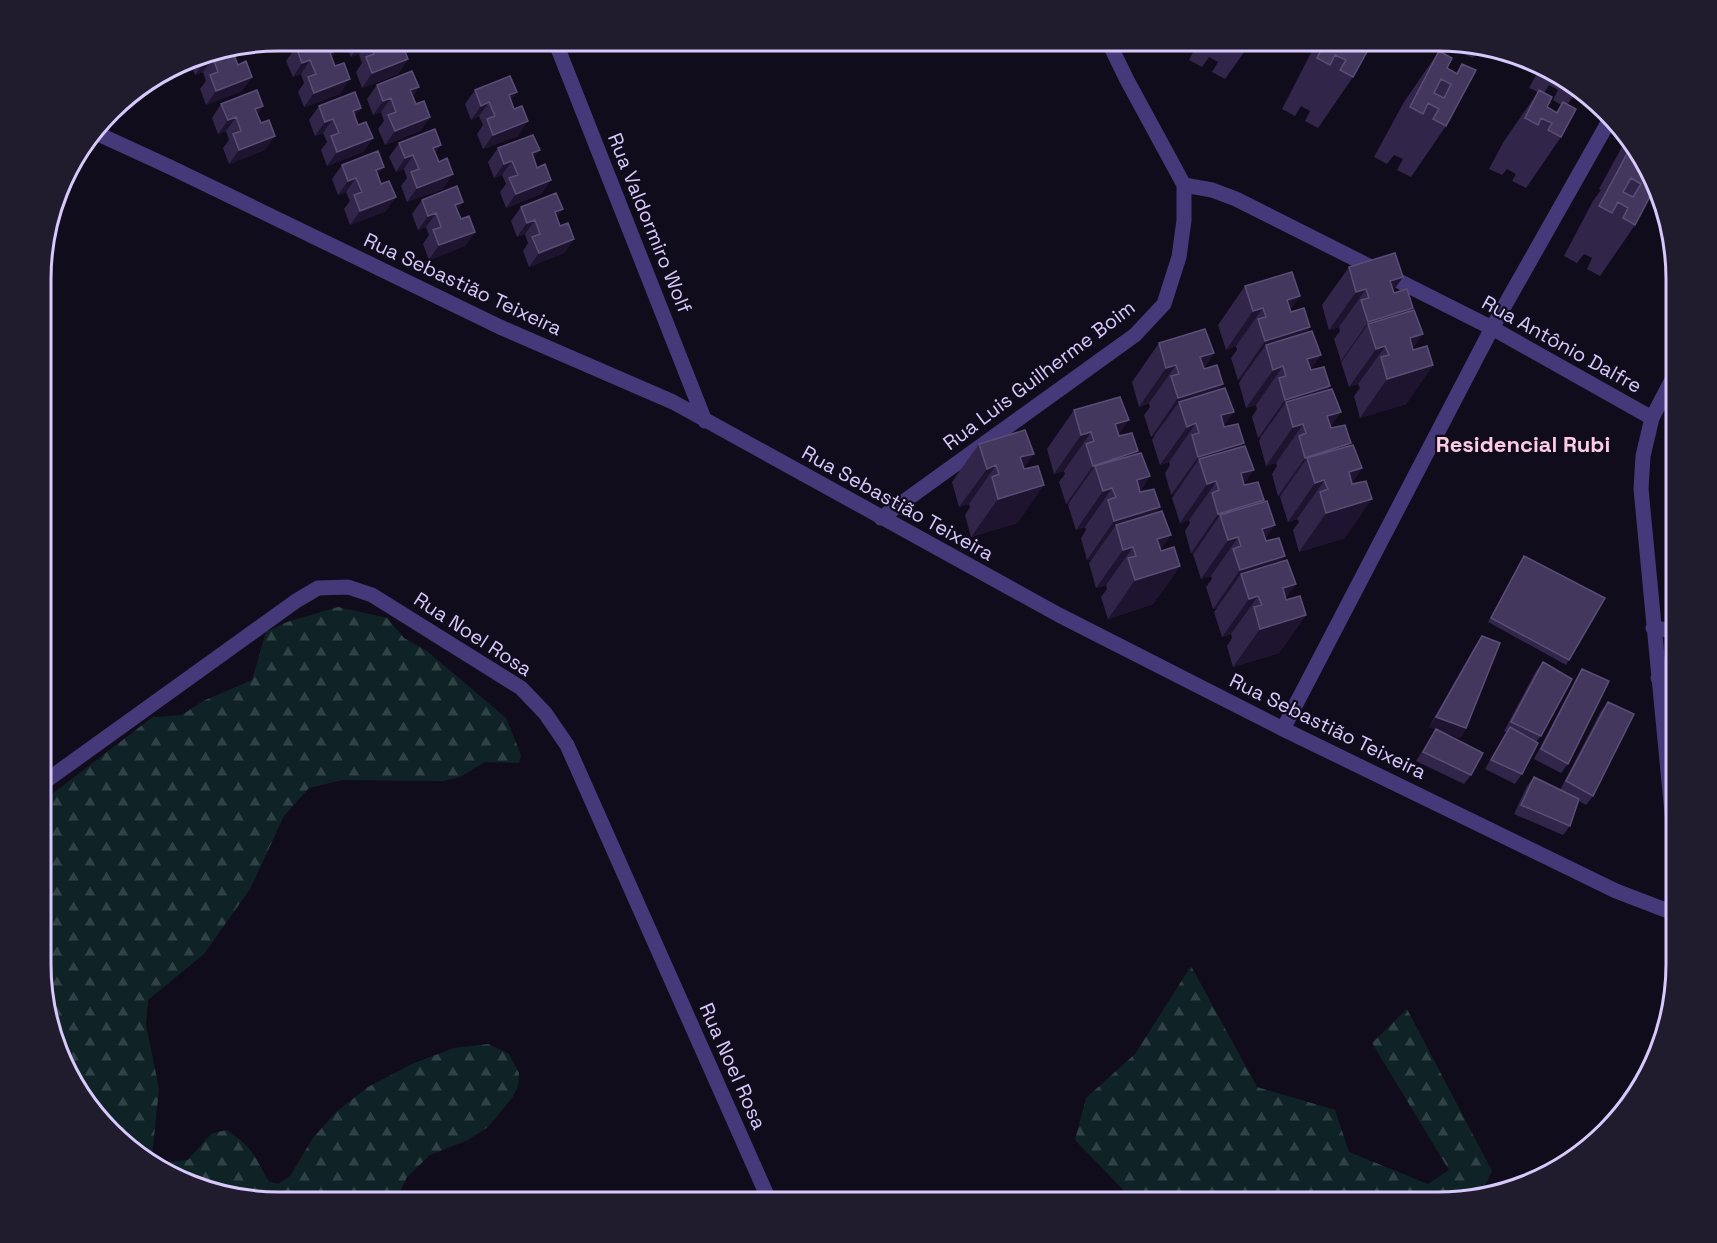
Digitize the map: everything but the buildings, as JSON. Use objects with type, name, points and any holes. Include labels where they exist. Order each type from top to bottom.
[{"type":"street","name":"Rua Valdormiro Wolf","points":[[559,51],[705,421]]},
{"type":"street","name":"Rua Luis Guilherme Boim","points":[[881,518],[1135,335],[1164,304],[1179,257],[1184,220],[1184,185],[1113,51]]},
{"type":"street","points":[[1283,729],[1492,328],[1606,126]]},
{"type":"street","name":"Rua Sebastião Teixeira","points":[[102,136],[500,327],[673,402],[1059,615],[1283,729],[1616,891],[1666,910]]},
{"type":"street","name":"Rua Antônio Dalfre","points":[[1184,185],[1212,190],[1236,199],[1492,328],[1652,418],[1643,456],[1641,489],[1666,757]]},
{"type":"street","points":[[1652,418],[1666,391]]},
{"type":"street","name":"Rua Noel Rosa","points":[[51,777],[296,601],[318,588],[348,587],[372,595],[521,688],[545,713],[567,745],[766,1192]]},
{"type":"street","points":[[1653,628],[1666,630]]},
{"type":"street","points":[[1658,678],[1666,678]]},
{"type":"green space","points":[[338,607],[387,618],[404,638],[427,651],[506,718],[521,755],[519,763],[485,762],[460,777],[443,781],[342,780],[309,788],[284,816],[250,889],[204,954],[148,1000],[146,1025],[159,1089],[152,1154],[118,1125],[89,1091],[68,1051],[59,1023],[51,979],[51,795],[154,716],[182,715],[203,701],[252,680],[266,632],[287,622]]},
{"type":"green space","points":[[1191,966],[1257,1087],[1335,1110],[1349,1152],[1428,1184],[1449,1170],[1372,1043],[1407,1009],[1492,1171],[1484,1188],[1453,1192],[1125,1192],[1075,1140],[1086,1098],[1135,1054]]},
{"type":"green space","points":[[488,1044],[509,1054],[519,1073],[518,1086],[512,1098],[488,1127],[468,1140],[430,1155],[407,1177],[400,1192],[264,1192],[235,1188],[206,1180],[167,1162],[188,1160],[211,1134],[226,1130],[252,1152],[268,1181],[278,1184],[290,1176],[313,1138],[336,1112],[368,1087],[414,1063],[454,1048]]},
{"type":"district","name":"Residencial Rubi","points":[[1523,444]]}]
